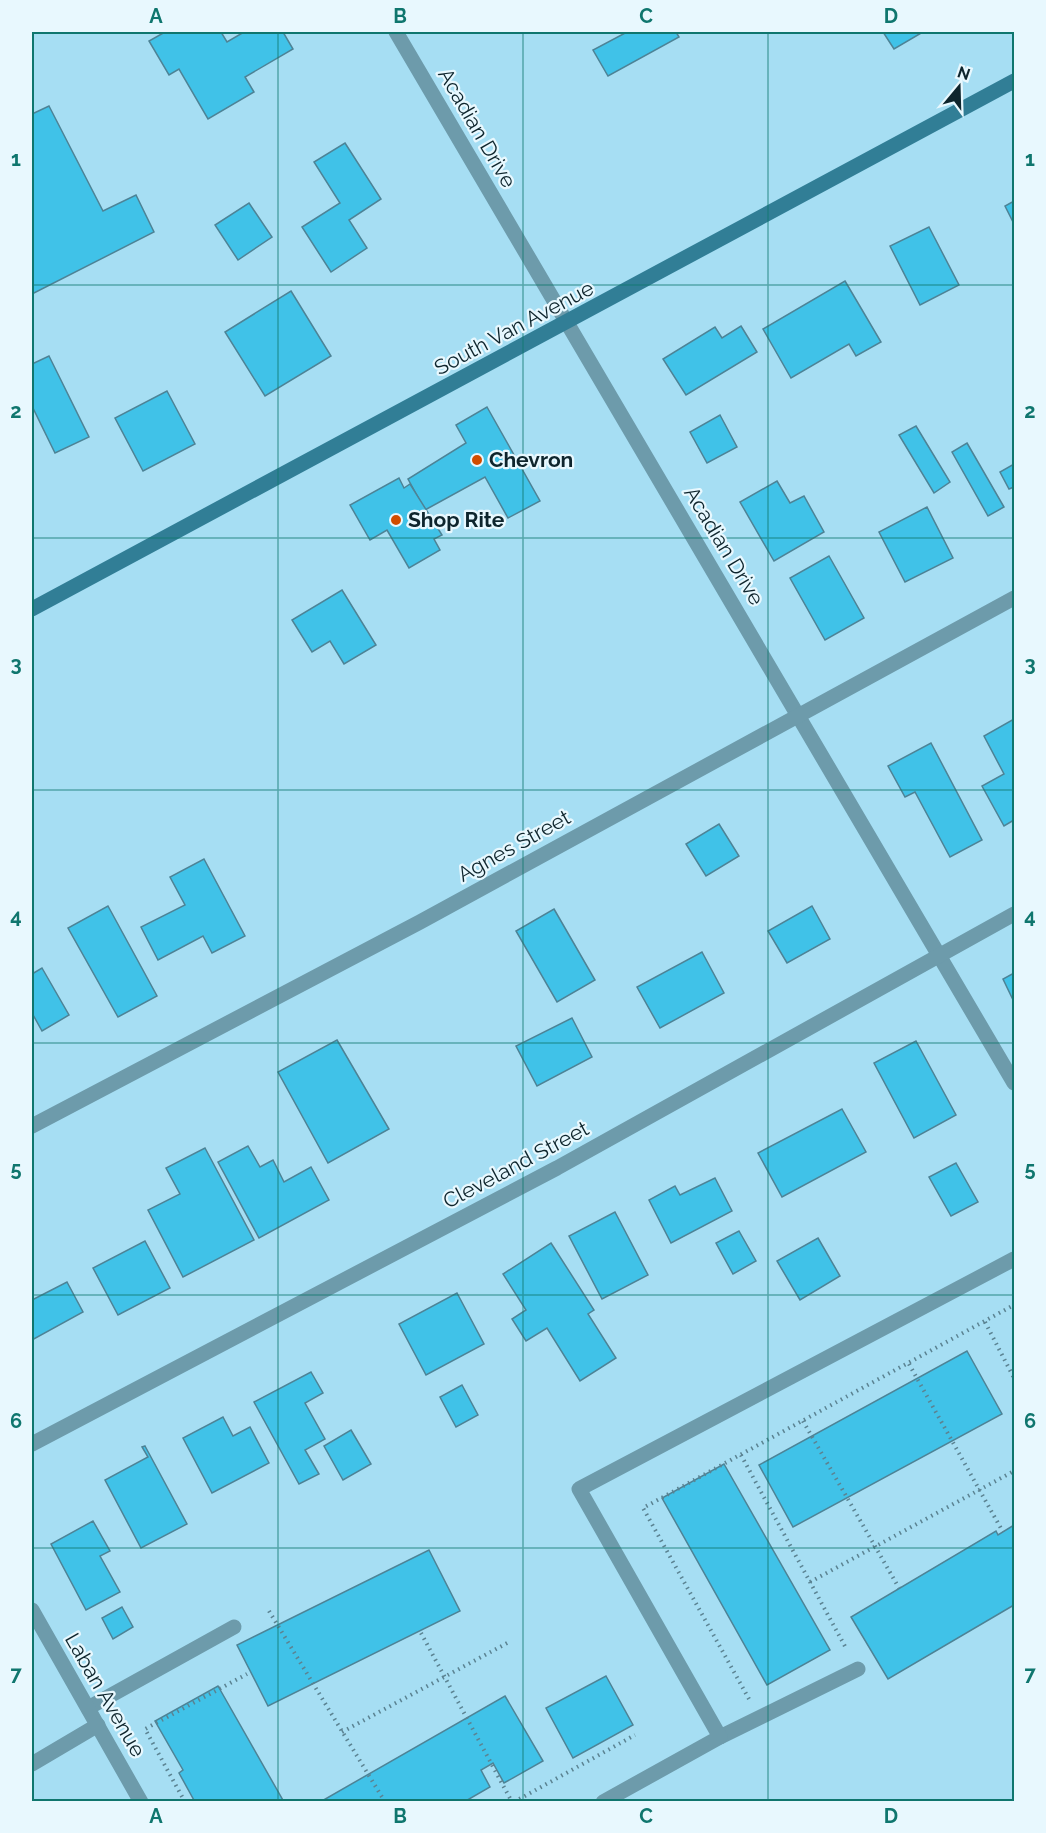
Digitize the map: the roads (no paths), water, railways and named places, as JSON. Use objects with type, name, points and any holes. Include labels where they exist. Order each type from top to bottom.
[{"type":"main road","name":"South Van Avenue","points":[[32,609],[1014,81]]},
{"type":"street","name":"Acadian Drive","points":[[396,32],[941,954],[1014,1083]]},
{"type":"street","name":"Agnes Street","points":[[32,1126],[420,922],[1014,598]]},
{"type":"street","name":"Cleveland Street","points":[[32,1444],[557,1168],[1014,914]]},
{"type":"street","points":[[720,1737],[579,1489],[1014,1259]]},
{"type":"street","name":"Laban Avenue","points":[[32,1610],[141,1802]]},
{"type":"street","points":[[88,1708],[234,1627]]},
{"type":"street","points":[[603,1802],[720,1737],[858,1669]]},
{"type":"street","points":[[32,1764],[98,1725]]},
{"type":"place","name":"Chevron","points":[[477,460]]},
{"type":"place","name":"Shop Rite","points":[[396,520]]}]
